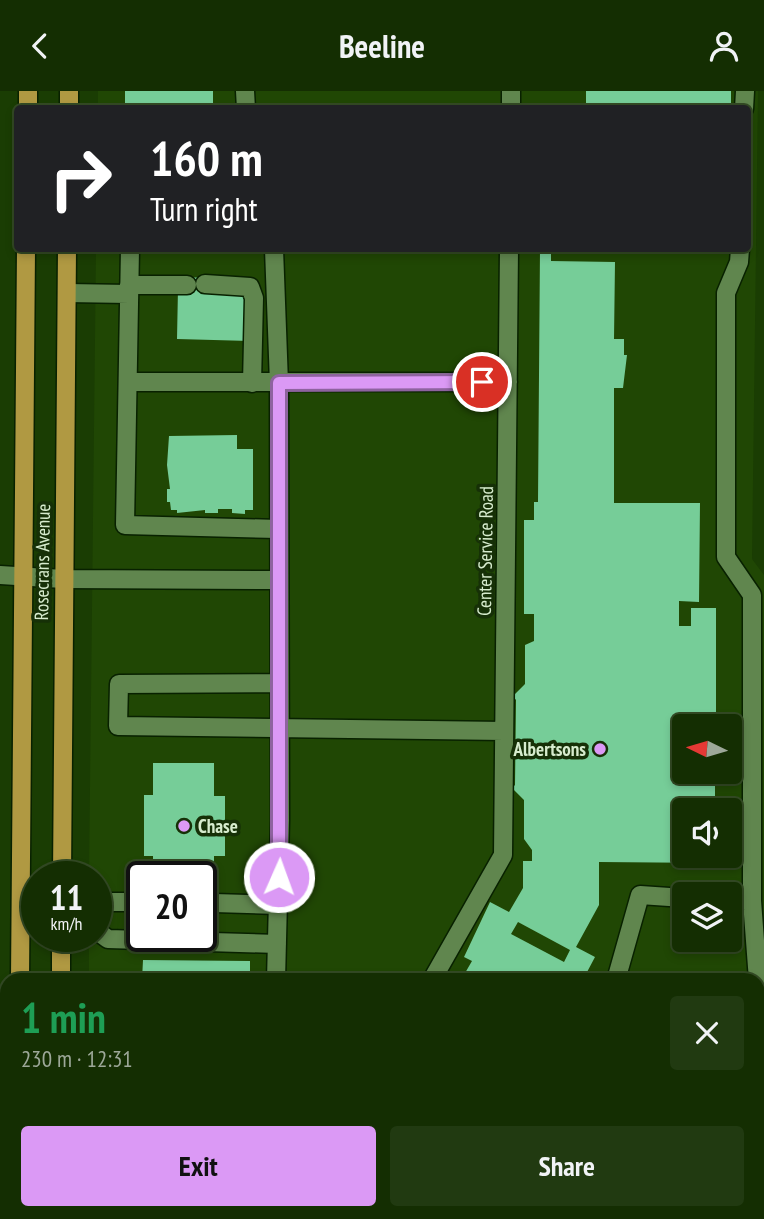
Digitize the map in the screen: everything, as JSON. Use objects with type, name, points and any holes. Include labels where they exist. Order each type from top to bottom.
[{"type":"main road","name":"Rosecrans Avenue","points":[[20,973],[26,252]]},
{"type":"main road","name":"Rosecrans Avenue","points":[[62,861],[67,252]]},
{"type":"main road","points":[[61,952],[61,973]]},
{"type":"street","points":[[130,252],[125,525],[278,529]]},
{"type":"street","points":[[274,252],[279,383],[280,730],[276,973]]},
{"type":"street","name":"Center Service Road","points":[[436,973],[503,855],[509,252]]},
{"type":"street","points":[[740,252],[739,263],[726,293],[726,557],[752,594],[759,768],[752,901],[757,973]]},
{"type":"street","points":[[67,293],[196,285],[250,287],[254,298],[252,383]]},
{"type":"street","points":[[128,382],[508,382]]},
{"type":"street","points":[[0,575],[63,579],[278,580]]},
{"type":"street","points":[[279,683],[119,684],[118,726],[504,731]]},
{"type":"street","points":[[618,973],[640,895],[672,897]]},
{"type":"street","points":[[742,901],[752,901]]},
{"type":"street","points":[[217,903],[278,905]]},
{"type":"street","points":[[112,939],[277,944]]},
{"type":"shaded area","points":[[98,91],[758,91],[752,559],[764,575],[764,973],[89,973],[89,952],[112,952],[112,861],[89,861],[96,252],[751,252],[751,105],[98,105]]},
{"type":"building","points":[[125,91],[213,91],[213,105],[125,105]]},
{"type":"building","points":[[586,91],[731,91],[731,105],[586,105]]},
{"type":"building","points":[[540,252],[551,252],[551,261],[615,262],[614,339],[624,339],[624,355],[627,355],[623,388],[614,388],[614,503],[700,503],[699,602],[679,601],[679,626],[691,626],[691,608],[716,608],[716,714],[672,714],[672,784],[715,784],[715,798],[672,798],[672,863],[599,862],[599,905],[576,947],[595,957],[587,973],[465,973],[472,961],[464,957],[490,902],[509,912],[523,888],[523,861],[532,861],[532,850],[524,839],[524,800],[512,788],[515,785],[516,700],[513,696],[525,684],[525,645],[534,641],[534,614],[524,614],[524,520],[534,520],[534,502],[538,502]],"holes":[[[518,922],[570,950],[564,962],[511,934]]]},
{"type":"building","points":[[187,277],[204,278],[246,291],[250,341],[177,339],[178,288]]},
{"type":"building","points":[[237,435],[237,449],[253,449],[253,510],[245,510],[245,514],[232,513],[232,509],[218,509],[218,513],[205,513],[205,510],[177,513],[177,510],[171,510],[170,502],[167,502],[167,489],[170,489],[167,465],[169,436]]},
{"type":"building","name":"Chase","points":[[153,763],[214,763],[214,796],[225,796],[225,856],[214,856],[214,861],[153,861],[153,856],[144,856],[144,795],[153,795]]},
{"type":"building","points":[[143,960],[250,961],[250,973],[142,973]]},
{"type":"place","name":"Albertsons","points":[[600,749]]},
{"type":"place","name":"Chase","points":[[184,826]]},
{"type":"route","points":[[279,877],[279,383],[482,382]]}]
